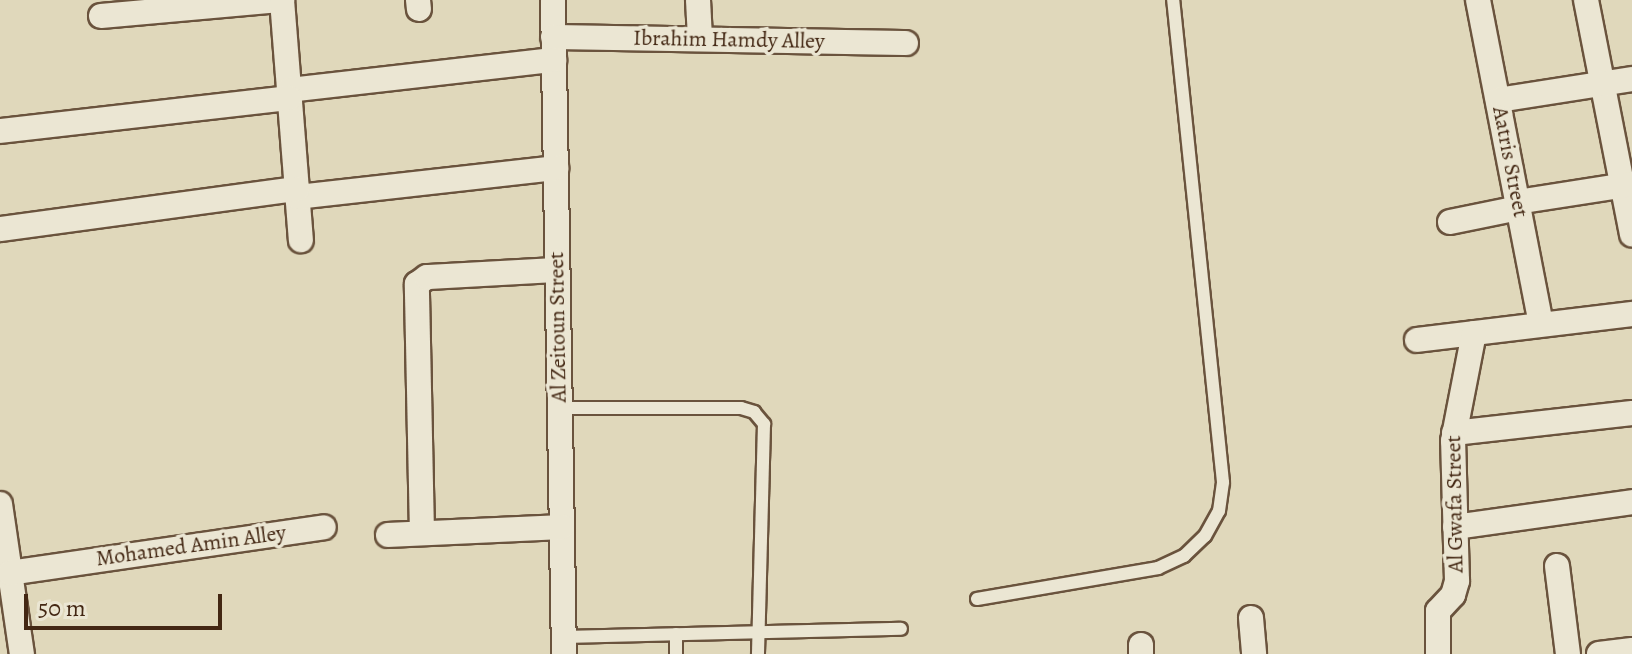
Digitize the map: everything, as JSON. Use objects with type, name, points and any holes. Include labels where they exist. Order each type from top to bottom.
[{"type":"street","points":[[101,16],[282,0],[301,240]]},
{"type":"street","name":"Al Zeitoun Street","points":[[553,0],[564,646]]},
{"type":"street","points":[[698,0],[700,39]]},
{"type":"street","name":"Aatris Street","points":[[1478,0],[1541,324]]},
{"type":"street","points":[[1586,0],[1628,185],[1632,235]]},
{"type":"street","name":"Ibrahim Hamdy Alley","points":[[0,131],[289,94],[553,49],[700,39],[906,43]]},
{"type":"street","points":[[1498,100],[1632,79]]},
{"type":"street","points":[[0,229],[297,193],[556,168]]},
{"type":"street","points":[[1450,222],[1518,205],[1628,185]]},
{"type":"street","points":[[422,533],[417,284],[427,277],[557,270]]},
{"type":"street","points":[[1417,340],[1632,314]]},
{"type":"street","name":"Al Gwafa Street","points":[[1438,654],[1438,611],[1453,595],[1457,581],[1454,433],[1474,333]]},
{"type":"street","points":[[1454,433],[1632,413]]},
{"type":"street","points":[[1455,527],[1632,502]]},
{"type":"street","points":[[0,504],[22,654]]},
{"type":"street","name":"Mohamed Amin Alley","points":[[10,573],[324,527]]},
{"type":"street","points":[[388,535],[562,527]]},
{"type":"street","points":[[1557,566],[1568,654]]},
{"type":"street","points":[[1251,618],[1254,654]]},
{"type":"street","points":[[1599,654],[1632,650]]},
{"type":"lane","points":[[977,599],[1158,568],[1184,556],[1205,536],[1219,511],[1223,482],[1173,0]]},
{"type":"lane","points":[[559,408],[741,408],[754,412],[764,424],[767,445],[758,654]]},
{"type":"lane","points":[[564,646],[676,634],[901,629]]},
{"type":"lane","points":[[676,634],[676,654]]}]
